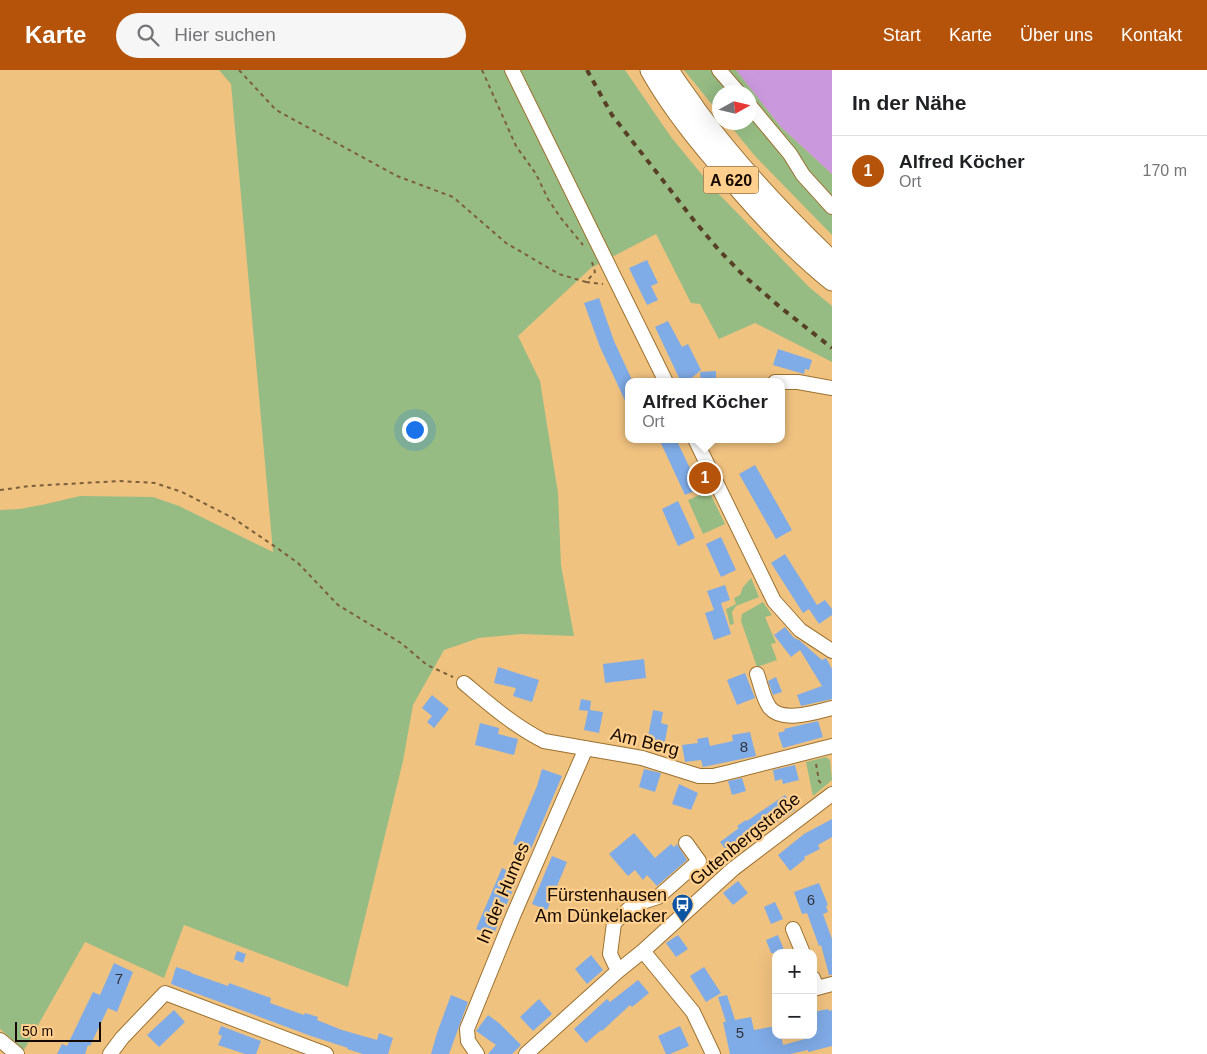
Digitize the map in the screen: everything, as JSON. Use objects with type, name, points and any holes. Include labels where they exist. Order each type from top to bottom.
[{"type":"highway","name":"A 620","points":[[650,70],[697,139],[738,188],[784,237],[832,281]]},
{"type":"highway","name":"A 620","points":[[669,70],[712,130],[774,203],[832,261]]},
{"type":"highway","points":[[774,203],[805,221],[832,247]]},
{"type":"street","points":[[512,70],[664,378]]},
{"type":"street","points":[[719,70],[732,85]]},
{"type":"street","points":[[757,114],[790,154],[804,175],[832,207]]},
{"type":"street","points":[[785,382],[798,382],[832,388]]},
{"type":"street","points":[[697,443],[774,601],[800,630],[832,651]]},
{"type":"street","points":[[757,674],[768,704],[772,710],[782,715],[796,716],[832,708]]},
{"type":"street","name":"Am Berg","points":[[464,683],[529,734],[544,741],[642,758],[700,776],[713,776],[832,746]]},
{"type":"street","name":"In der Humes","points":[[477,1054],[468,1041],[467,1029],[512,916],[586,748]]},
{"type":"street","name":"Gutenbergstraße","points":[[526,1054],[733,869],[828,790]]},
{"type":"street","points":[[618,971],[610,954],[614,923],[633,905],[658,897],[694,867],[699,861],[686,843]]},
{"type":"street","points":[[793,929],[801,949]]},
{"type":"street","points":[[643,951],[693,1012],[713,1054]]},
{"type":"street","points":[[817,985],[832,984]]},
{"type":"street","points":[[110,1054],[122,1038],[165,994],[326,1054]]},
{"type":"street","points":[[0,1040],[17,1054]]},
{"type":"path","points":[[240,70],[276,110],[397,176],[453,197],[506,243],[559,274],[586,282],[618,286]]},
{"type":"path","points":[[482,70],[516,146],[536,174],[548,199],[560,217],[588,251]]},
{"type":"path","points":[[586,282],[595,272],[590,258]]},
{"type":"path","points":[[0,490],[30,486],[120,481],[155,483],[182,492],[240,523],[298,563],[338,604],[401,643],[427,665],[464,683]]},
{"type":"path","points":[[816,762],[819,781],[828,790]]},
{"type":"green space","points":[[219,70],[625,70],[671,137],[712,187],[809,287],[832,306],[832,362],[755,323],[719,339],[700,304],[691,303],[656,234],[591,268],[518,336],[540,381],[558,493],[561,565],[574,636],[521,634],[479,638],[444,650],[413,705],[403,761],[348,987],[184,925],[164,978],[85,942],[24,1050],[0,1029],[0,510],[20,509],[80,496],[153,497],[179,506],[273,552],[231,84]]},
{"type":"green space","points":[[684,70],[736,70],[748,85],[712,85],[712,104]]},
{"type":"green space","points":[[757,97],[781,127],[832,174],[832,235],[755,156],[734,130],[757,130]]},
{"type":"green space","points":[[709,491],[725,524],[703,534],[688,500]]},
{"type":"green space","points":[[751,578],[759,597],[736,606],[732,612],[734,624],[730,625],[726,609],[736,604],[734,598],[740,595],[743,587]]},
{"type":"green space","points":[[763,602],[772,615],[765,617],[776,643],[771,644],[777,660],[757,667],[741,621],[742,614]]},
{"type":"green space","points":[[826,757],[830,760],[832,780],[813,796],[806,762]]},
{"type":"shaded area","points":[[736,70],[832,70],[832,174],[781,127],[757,97],[757,85],[748,85]]},
{"type":"building","points":[[647,260],[658,283],[651,286],[658,300],[647,305],[629,268]]},
{"type":"building","points":[[599,298],[614,341],[631,378],[625,378],[625,400],[600,347],[584,303]]},
{"type":"building","points":[[668,321],[682,347],[688,344],[701,370],[692,378],[679,378],[655,327]]},
{"type":"building","points":[[778,349],[812,360],[809,370],[805,369],[804,374],[773,365]]},
{"type":"building","points":[[716,371],[716,378],[701,378],[700,372]]},
{"type":"building","points":[[661,443],[678,443],[697,483],[695,484],[697,490],[685,495]]},
{"type":"building","points":[[755,465],[792,530],[776,539],[739,474]]},
{"type":"building","points":[[678,501],[695,538],[678,546],[662,509]]},
{"type":"building","points":[[721,537],[736,570],[721,577],[706,544]]},
{"type":"building","points":[[785,554],[817,605],[825,600],[832,609],[832,615],[819,624],[809,609],[803,613],[771,563]]},
{"type":"building","points":[[725,585],[730,600],[721,603],[731,634],[714,640],[705,613],[714,610],[707,591]]},
{"type":"building","points":[[785,627],[794,638],[799,640],[822,660],[826,658],[832,669],[832,699],[801,706],[797,695],[822,686],[800,650],[791,657],[774,635]]},
{"type":"building","points":[[644,659],[646,678],[605,683],[603,664]]},
{"type":"building","points":[[498,667],[539,680],[532,702],[513,696],[516,688],[494,683]]},
{"type":"building","points":[[745,673],[755,698],[737,705],[727,680]]},
{"type":"building","points":[[776,677],[782,692],[773,695],[768,681]]},
{"type":"building","points":[[432,695],[449,709],[434,728],[427,722],[432,716],[422,708]]},
{"type":"building","points":[[581,699],[591,701],[590,710],[603,712],[599,733],[584,730],[588,711],[579,710]]},
{"type":"building","points":[[653,710],[663,712],[661,723],[668,725],[664,746],[647,742]]},
{"type":"building","points":[[818,721],[823,737],[783,748],[778,733],[785,731],[784,729]]},
{"type":"building","points":[[480,723],[499,728],[498,734],[518,739],[514,755],[475,745]]},
{"type":"building","points":[[750,732],[756,756],[703,767],[701,760],[685,762],[682,745],[698,743],[697,739],[708,737],[710,746],[733,741],[732,735]]},
{"type":"building","points":[[795,765],[799,780],[783,784],[782,779],[775,781],[773,770]]},
{"type":"building","points":[[542,769],[562,776],[530,851],[513,844]]},
{"type":"building","points":[[644,769],[661,773],[655,792],[639,787]]},
{"type":"building","points":[[742,778],[746,791],[732,795],[728,781]]},
{"type":"building","points":[[679,784],[698,793],[691,810],[672,804]]},
{"type":"building","points":[[785,795],[795,810],[766,830],[762,825],[739,843],[741,846],[730,855],[720,842],[739,828],[737,826]]},
{"type":"building","points":[[832,819],[832,837],[818,845],[820,849],[804,857],[805,859],[790,871],[778,855],[804,834]]},
{"type":"building","points":[[634,833],[655,858],[671,844],[674,847],[677,844],[687,860],[657,886],[647,875],[643,880],[635,870],[628,876],[609,854]]},
{"type":"building","points":[[552,856],[567,862],[547,910],[532,904]]},
{"type":"building","points":[[502,868],[519,876],[493,936],[476,929]]},
{"type":"building","points":[[738,881],[748,893],[733,905],[723,893]]},
{"type":"building","points":[[819,883],[828,905],[826,906],[828,912],[823,914],[832,939],[832,975],[829,975],[821,945],[819,946],[807,913],[802,914],[794,892]]},
{"type":"building","points":[[775,902],[783,919],[771,924],[764,907]]},
{"type":"building","points":[[678,935],[688,949],[676,957],[666,943]]},
{"type":"building","points":[[778,935],[783,949],[772,949],[771,953],[766,940]]},
{"type":"building","points":[[237,951],[246,954],[243,963],[234,959]]},
{"type":"building","points":[[591,955],[603,970],[587,984],[575,969]]},
{"type":"building","points":[[114,963],[133,972],[117,1012],[108,1008],[85,1054],[57,1054],[62,1044],[67,1046],[93,992],[100,995]]},
{"type":"building","points":[[176,967],[228,986],[229,983],[271,998],[270,1003],[304,1015],[305,1013],[318,1017],[317,1020],[342,1030],[377,1040],[379,1033],[393,1038],[388,1054],[363,1054],[347,1049],[171,984]]},
{"type":"building","points":[[704,967],[721,993],[706,1002],[690,976]]},
{"type":"building","points":[[638,980],[649,993],[632,1007],[630,1005],[586,1043],[574,1029],[607,999],[610,1002]]},
{"type":"building","points":[[451,995],[468,1002],[449,1054],[431,1054],[437,1033]]},
{"type":"building","points":[[727,995],[735,1020],[751,1017],[754,1030],[772,1027],[772,1039],[782,1039],[783,1045],[805,1039],[817,1039],[817,1011],[832,1010],[832,1046],[790,1054],[730,1054],[723,1022],[726,1022],[718,997]]},
{"type":"building","points":[[539,999],[552,1014],[533,1031],[520,1017]]},
{"type":"building","points":[[174,1010],[185,1022],[159,1047],[147,1035]]},
{"type":"building","points":[[488,1015],[521,1045],[512,1054],[488,1054],[496,1045],[476,1031]]},
{"type":"building","points":[[221,1026],[261,1041],[256,1054],[245,1054],[218,1045],[222,1036],[218,1034]]},
{"type":"building","points":[[680,1026],[689,1046],[666,1054],[658,1036]]},
{"type":"railway","points":[[587,70],[612,115],[718,249],[743,275],[832,348]]},
{"type":"place","name":"Alfred Köcher","points":[[705,478]]},
{"type":"place","name":"Fürstenhausen Am Dünkelacker","points":[[683,924]]}]
